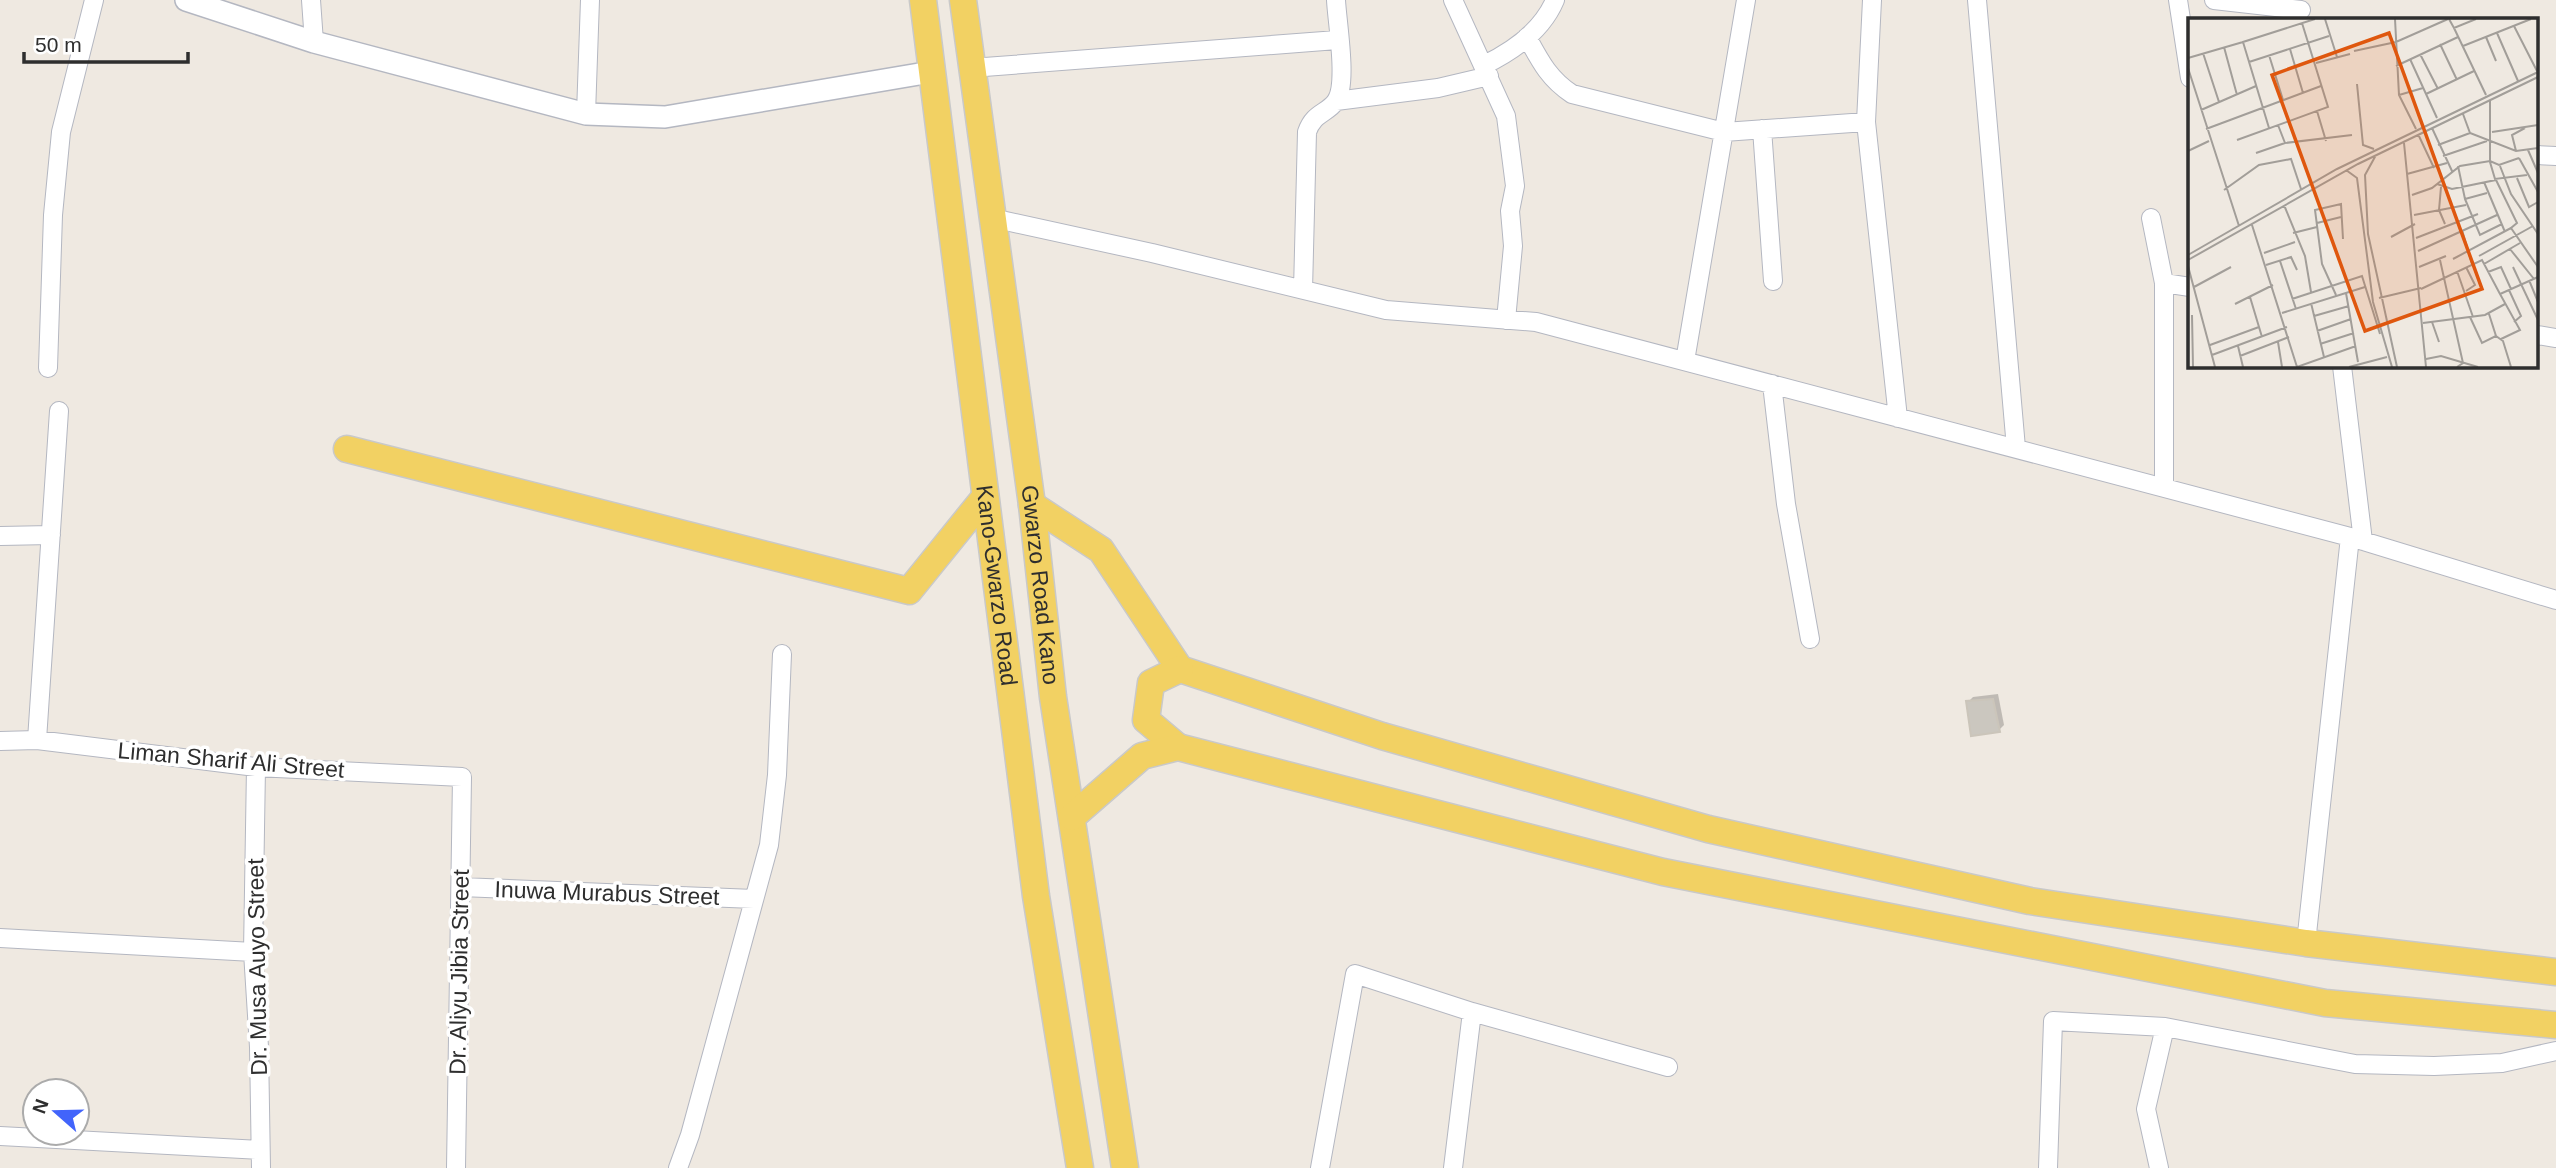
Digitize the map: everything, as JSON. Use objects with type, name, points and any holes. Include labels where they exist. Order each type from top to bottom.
[{"type":"main road","name":"Kano-Gwarzo Road","points":[[923,0],[1036,896],[1080,1168]]},
{"type":"main road","name":"Gwarzo Road Kano","points":[[963,0],[1032,505],[1053,697],[1125,1168]]},
{"type":"main road","points":[[347,449],[909,591],[985,497]]},
{"type":"main road","points":[[1032,505],[1101,550],[1180,669],[1382,736],[1708,830],[2030,901],[2306,943],[2556,972]]},
{"type":"main road","points":[[1180,669],[1151,683],[1146,720],[1178,747],[1663,872],[2325,1003],[2556,1025]]},
{"type":"main road","points":[[1072,817],[1142,756],[1178,747]]},
{"type":"street","points":[[48,368],[53,215],[61,132],[94,0]]},
{"type":"street","points":[[186,0],[314,42],[586,114],[665,117],[931,72]]},
{"type":"street","points":[[311,0],[314,42]]},
{"type":"street","points":[[586,114],[590,0]]},
{"type":"street","points":[[1336,0],[1342,84],[1336,102]]},
{"type":"street","points":[[1453,0],[1506,116],[1515,186],[1510,211],[1513,246],[1506,320]]},
{"type":"street","points":[[1303,290],[1307,132],[1311,120],[1336,102],[1438,88],[1487,70],[1514,51],[1550,14],[1555,0]]},
{"type":"street","points":[[1685,361],[1746,0]]},
{"type":"street","points":[[1872,0],[1866,122],[1898,418]]},
{"type":"street","points":[[1977,0],[2016,449]]},
{"type":"street","points":[[2178,0],[2188,66]]},
{"type":"street","points":[[2214,0],[2301,10]]},
{"type":"street","points":[[1527,37],[1544,69],[1556,83],[1572,94],[1724,132],[1866,122]]},
{"type":"street","points":[[971,68],[1337,40]]},
{"type":"street","points":[[1762,129],[1773,281]]},
{"type":"street","points":[[2538,155],[2556,156]]},
{"type":"street","points":[[992,218],[1386,310],[1536,322],[2356,539],[2556,600]]},
{"type":"street","points":[[2151,218],[2164,284],[2164,488]]},
{"type":"street","points":[[2164,284],[2188,287]]},
{"type":"street","points":[[2538,335],[2556,338]]},
{"type":"street","points":[[2306,943],[2356,539],[2342,368]]},
{"type":"street","points":[[1772,384],[1786,504],[1810,639]]},
{"type":"street","points":[[37,740],[59,411]]},
{"type":"street","points":[[0,536],[51,535]]},
{"type":"street","points":[[678,1168],[769,845],[777,775],[782,654]]},
{"type":"street","name":"Liman Sharif Ali Street","points":[[0,741],[37,740],[256,767],[462,776]]},
{"type":"street","name":"Dr. Musa Auyo Street","points":[[256,767],[253,952],[260,1047],[261,1168]]},
{"type":"street","name":"Dr. Aliyu Jibia Street","points":[[456,1168],[462,776]]},
{"type":"street","name":"Inuwa Murabus Street","points":[[461,887],[754,900]]},
{"type":"street","points":[[0,938],[253,952]]},
{"type":"street","points":[[1320,1168],[1355,974],[1472,1012],[1668,1067]]},
{"type":"street","points":[[1453,1168],[1472,1012]]},
{"type":"street","points":[[2048,1168],[2053,1021],[2165,1027],[2355,1064],[2434,1066],[2502,1063],[2556,1051]]},
{"type":"street","points":[[2159,1168],[2146,1109],[2165,1027]]},
{"type":"street","points":[[0,1136],[260,1150]]},
{"type":"building","points":[[1993,699],[2000,732],[1971,736],[1966,701]]}]
